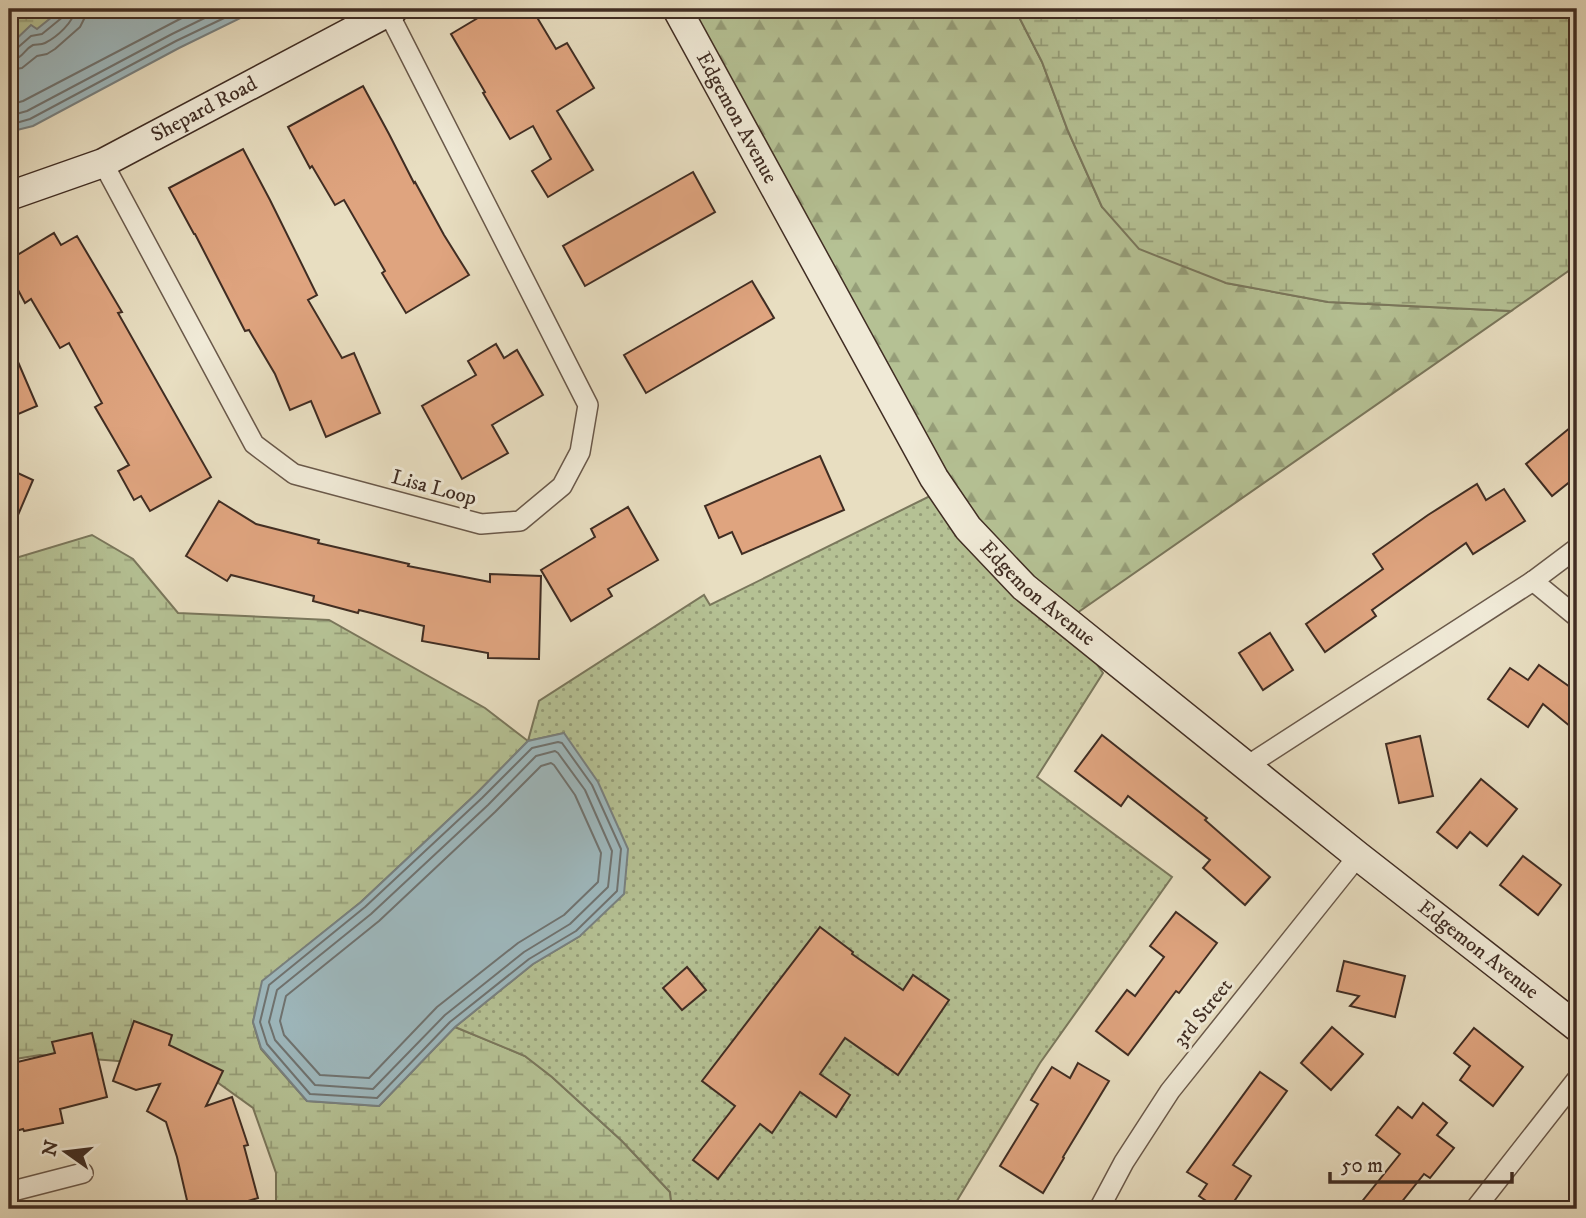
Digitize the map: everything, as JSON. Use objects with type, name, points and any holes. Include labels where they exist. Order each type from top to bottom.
[{"type":"street","name":"Edgemon Avenue","points":[[677,9],[928,467],[968,528],[1024,586],[1358,856],[1577,1027]]},
{"type":"street","name":"Shepard Road","points":[[9,196],[103,163],[391,10]]},
{"type":"street","name":"Lisa Loop","points":[[103,163],[254,444],[294,474],[481,524],[520,521],[562,486],[580,452],[588,405],[391,10]]},
{"type":"street","points":[[1247,766],[1533,581],[1577,548]]},
{"type":"street","points":[[1533,581],[1577,617]]},
{"type":"street","name":"3rd Street","points":[[1099,1209],[1124,1163],[1170,1091],[1358,856]]},
{"type":"street","points":[[1475,1209],[1577,1079]]},
{"type":"street","points":[[9,1192],[83,1173]]},
{"type":"green space","points":[[9,9],[62,9],[37,30],[31,26],[9,46]]},
{"type":"green space","points":[[692,9],[1015,9],[1042,62],[1068,131],[1102,207],[1226,283],[1328,302],[1511,311],[1077,613],[1034,578],[980,521],[947,473]]},
{"type":"green space","points":[[1015,9],[1577,9],[1577,265],[1511,311],[1328,302],[1226,283],[1139,249],[1102,207],[1068,131],[1042,62]]},
{"type":"green space","points":[[930,496],[1094,660],[1103,673],[1037,777],[1172,877],[1040,1063],[952,1209],[672,1209],[670,1192],[622,1141],[552,1077],[525,1056],[455,1027],[533,964],[580,936],[564,733],[528,741],[539,701],[704,595],[710,605]]},
{"type":"green space","points":[[92,535],[133,559],[178,613],[329,620],[485,708],[528,741],[361,902],[263,981],[253,1022],[261,1049],[307,1101],[379,1106],[455,1027],[525,1056],[552,1077],[622,1141],[670,1192],[672,1209],[276,1209],[276,1173],[253,1108],[196,1067],[40,1055],[9,1060],[9,560]]},
{"type":"water","points":[[62,9],[259,9],[179,48],[33,126],[9,132],[9,46],[31,25],[37,29]]},
{"type":"water","points":[[564,733],[598,782],[628,849],[624,894],[580,936],[533,964],[455,1027],[379,1106],[307,1101],[261,1048],[253,1022],[262,981],[361,902],[528,741]]},
{"type":"building","points":[[493,9],[532,9],[556,49],[567,43],[594,88],[557,111],[593,170],[548,197],[532,171],[551,159],[533,126],[510,139],[451,34]]},
{"type":"building","points":[[363,86],[414,183],[469,275],[406,313],[344,200],[335,205],[312,166],[310,168],[288,127]]},
{"type":"building","points":[[243,149],[317,295],[308,300],[342,358],[354,353],[380,413],[326,437],[311,401],[290,410],[275,374],[249,330],[245,331],[169,188]]},
{"type":"building","points":[[693,172],[715,212],[585,286],[563,246]]},
{"type":"building","points":[[54,233],[61,245],[77,236],[122,312],[118,313],[211,477],[150,511],[141,496],[134,500],[118,471],[129,465],[95,407],[102,403],[69,343],[60,348],[31,299],[25,303],[9,273],[9,260]]},
{"type":"building","points":[[752,281],[774,318],[646,393],[624,355]]},
{"type":"building","points":[[9,341],[37,406],[9,418]]},
{"type":"building","points":[[496,344],[504,358],[517,350],[543,395],[492,425],[508,453],[462,479],[422,406],[476,375],[468,361]]},
{"type":"building","points":[[1577,422],[1577,476],[1552,496],[1526,464]]},
{"type":"building","points":[[820,456],[844,510],[742,554],[732,532],[719,538],[705,506]]},
{"type":"building","points":[[9,469],[33,480],[9,536]]},
{"type":"building","points":[[1477,484],[1486,500],[1504,489],[1525,521],[1473,554],[1466,543],[1372,610],[1376,616],[1325,652],[1306,624],[1383,569],[1373,554]]},
{"type":"building","points":[[219,501],[256,524],[319,540],[318,543],[409,564],[408,566],[490,582],[490,574],[541,576],[539,659],[488,658],[488,653],[422,641],[424,626],[359,610],[358,613],[313,601],[314,596],[231,575],[227,581],[186,556]]},
{"type":"building","points":[[628,507],[658,560],[608,589],[612,596],[571,621],[541,570],[595,537],[591,529]]},
{"type":"building","points":[[1270,633],[1293,670],[1263,690],[1239,653]]},
{"type":"building","points":[[1539,665],[1577,692],[1577,732],[1543,704],[1528,727],[1488,699],[1510,668],[1528,680]]},
{"type":"building","points":[[1102,735],[1207,818],[1205,820],[1270,877],[1245,905],[1203,868],[1210,860],[1128,796],[1121,806],[1075,771]]},
{"type":"building","points":[[1420,736],[1433,796],[1399,803],[1386,744]]},
{"type":"building","points":[[1481,779],[1517,809],[1487,846],[1470,832],[1457,848],[1437,832]]},
{"type":"building","points":[[1523,856],[1561,885],[1538,915],[1500,885]]},
{"type":"building","points":[[1176,912],[1217,943],[1179,993],[1176,991],[1128,1055],[1096,1031],[1127,990],[1135,996],[1164,957],[1150,946]]},
{"type":"building","points":[[820,927],[853,952],[852,954],[903,990],[913,975],[949,1000],[898,1075],[845,1038],[820,1074],[850,1095],[836,1117],[800,1092],[772,1133],[760,1124],[718,1179],[693,1160],[735,1106],[702,1081]]},
{"type":"building","points":[[1344,961],[1405,976],[1395,1017],[1350,1006],[1359,996],[1337,991]]},
{"type":"building","points":[[687,967],[706,990],[682,1010],[663,988]]},
{"type":"building","points":[[134,1021],[172,1035],[169,1045],[223,1071],[206,1106],[232,1097],[248,1145],[244,1146],[258,1198],[222,1209],[189,1209],[166,1122],[147,1111],[160,1084],[136,1090],[113,1081]]},
{"type":"building","points":[[1332,1027],[1363,1054],[1331,1090],[1301,1063]]},
{"type":"building","points":[[1474,1028],[1523,1067],[1493,1106],[1460,1080],[1470,1066],[1454,1053]]},
{"type":"building","points":[[92,1033],[107,1097],[60,1109],[63,1123],[9,1133],[9,1064],[55,1053],[52,1042]]},
{"type":"building","points":[[1078,1063],[1109,1081],[1043,1193],[1000,1166],[1038,1104],[1031,1100],[1052,1067],[1070,1078]]},
{"type":"building","points":[[1260,1072],[1287,1091],[1233,1165],[1251,1176],[1229,1209],[1218,1209],[1199,1196],[1207,1184],[1187,1172]]},
{"type":"building","points":[[1423,1103],[1447,1123],[1437,1135],[1454,1148],[1430,1178],[1424,1174],[1396,1209],[1356,1209],[1400,1154],[1376,1135],[1398,1107],[1412,1118]]}]
